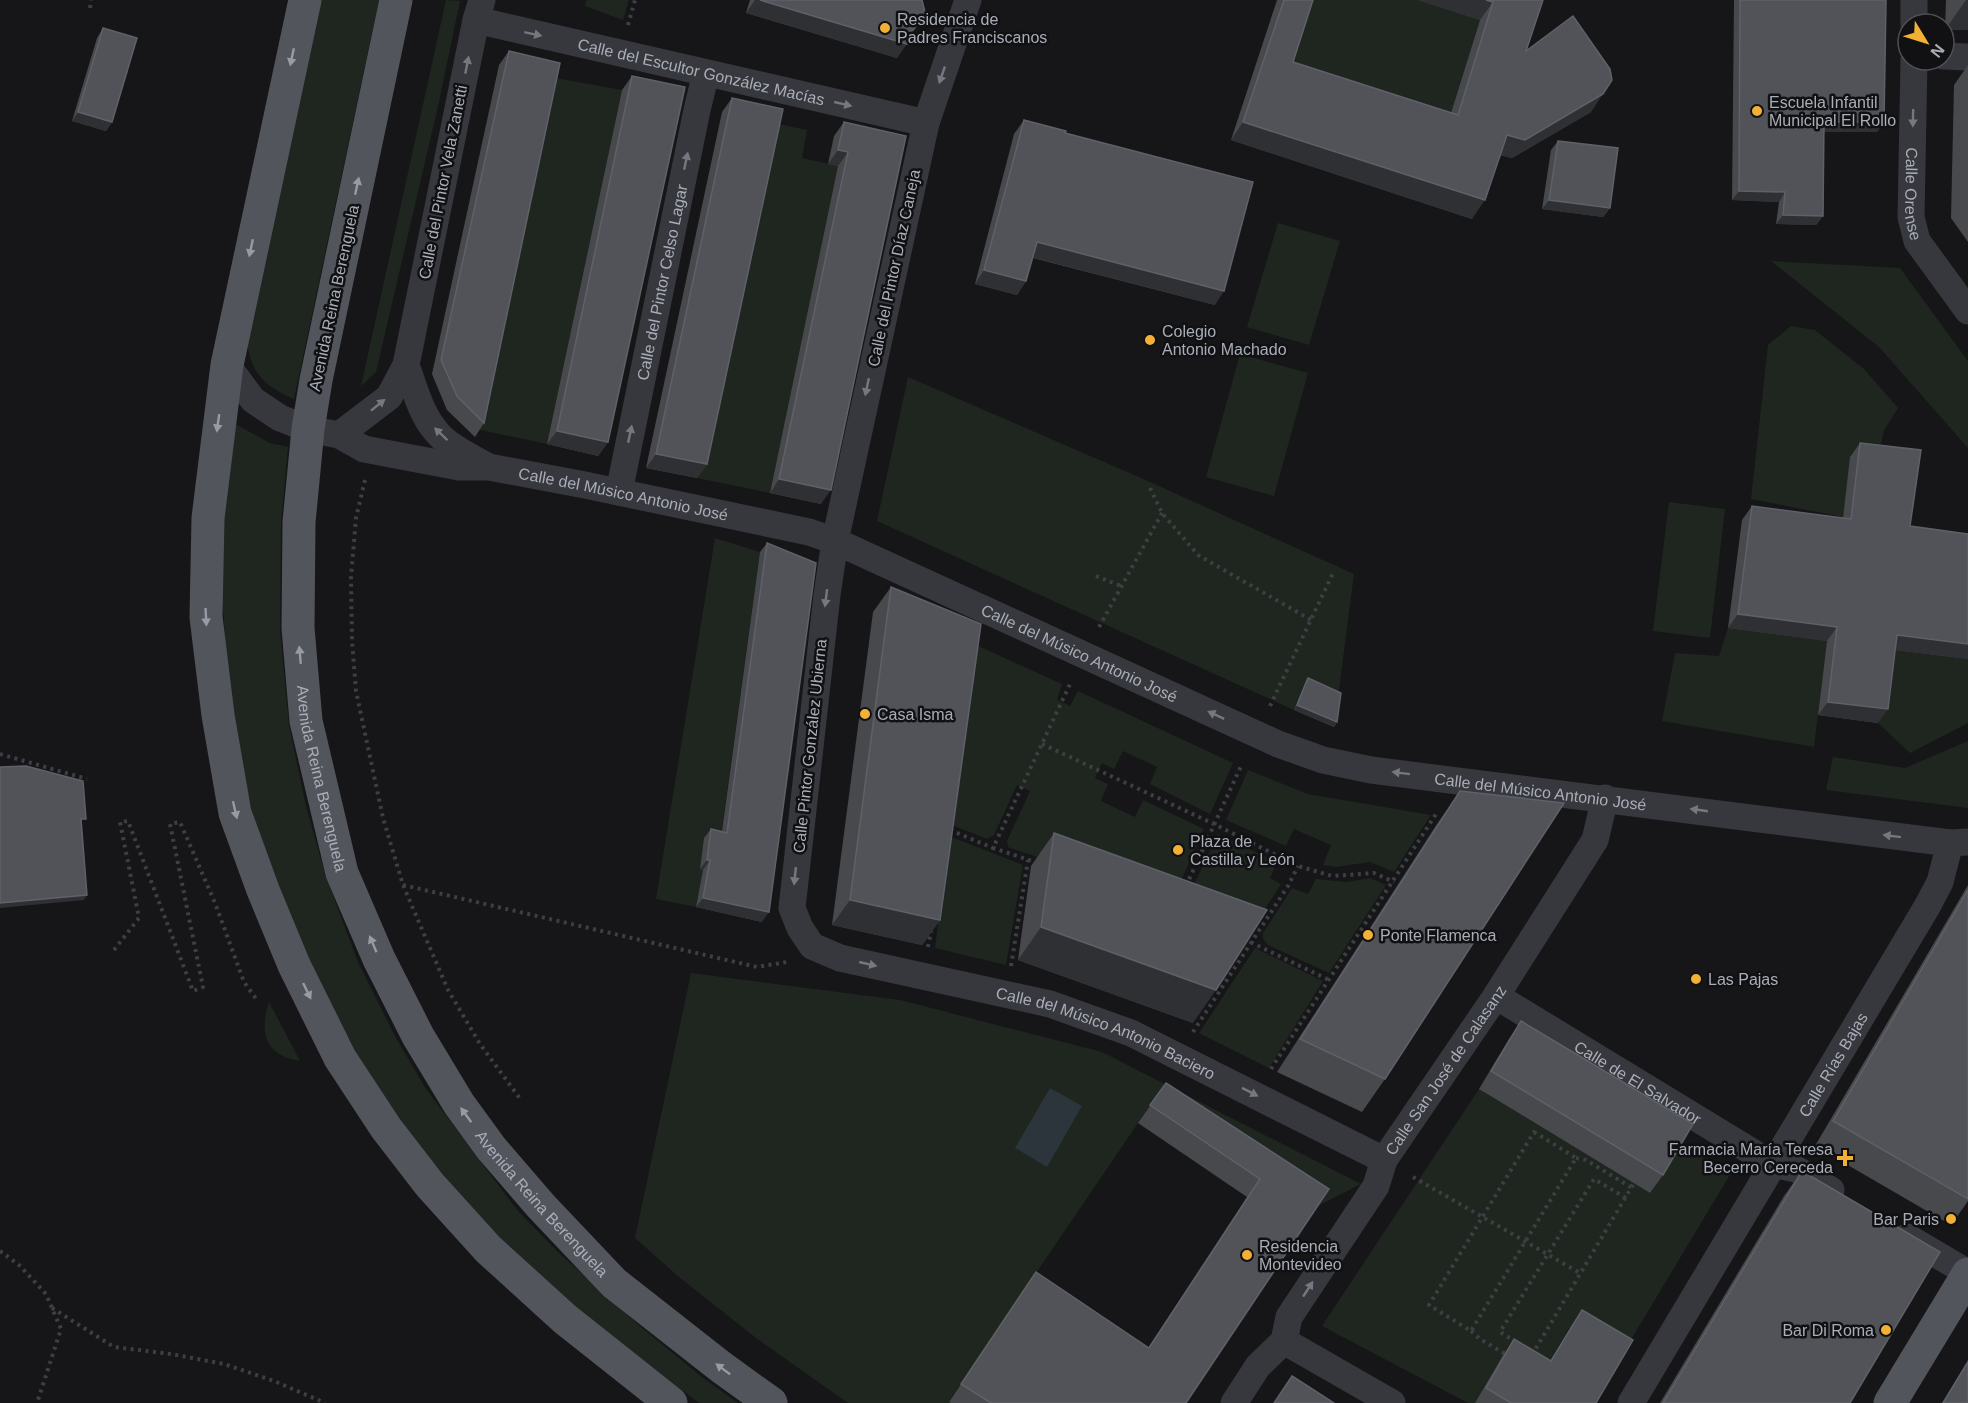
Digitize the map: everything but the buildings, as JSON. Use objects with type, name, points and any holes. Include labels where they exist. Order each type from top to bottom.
[{"type":"main road","points":[[305,0],[227,365],[208,518],[206,617],[218,716],[235,813],[294,965],[340,1058],[386,1128],[430,1185],[488,1249],[565,1319],[671,1403]]},
{"type":"main road","name":"Avenida Reina Berenguela","points":[[396,0],[316,380],[323,432],[299,534],[298,628],[306,721],[342,873],[379,958],[418,1036],[459,1104],[491,1148],[541,1206],[614,1283],[771,1403]]},
{"type":"main road","points":[[1890,1403],[1968,1274]]},
{"type":"street","name":"Calle del Pintor Díaz Caneja","points":[[835,541],[926,123],[968,0]]},
{"type":"street","name":"Calle del Pintor Vela Zanetti","points":[[323,432],[389,397],[406,365],[479,10]]},
{"type":"street","name":"Calle del Escultor González Macías","points":[[479,10],[706,73],[926,123]]},
{"type":"street","name":"Calle Orense","points":[[1914,72],[1911,217],[1917,241],[1968,311]]},
{"type":"street","name":"Calle del Pintor Celso Lagar","points":[[619,492],[694,121],[706,73]]},
{"type":"street","name":"Calle del Músico Antonio José","points":[[227,365],[254,400],[280,418],[323,432],[363,449],[459,467],[489,467],[619,492],[809,532],[835,541],[1278,744],[1323,760],[1371,770],[1959,843]]},
{"type":"street","points":[[406,365],[421,406],[435,430],[455,448],[489,467]]},
{"type":"street","name":"Calle Pintor González Ubierna","points":[[812,946],[800,928],[792,908],[835,541]]},
{"type":"street","name":"Calle San José de Calasanz","points":[[1284,1341],[1289,1317],[1376,1186],[1384,1160],[1496,996],[1595,840],[1605,798]]},
{"type":"street","name":"Calle Rías Bajas","points":[[1631,1403],[1928,904],[1959,843]]},
{"type":"street","name":"Calle del Músico Antonio Baciero","points":[[812,946],[840,957],[1050,1004],[1131,1033],[1384,1160]]},
{"type":"street","name":"Calle de El Salvador","points":[[1496,996],[1772,1164],[1796,1169],[1854,1205]]},
{"type":"street","points":[[1884,1223],[1968,1274]]},
{"type":"street","points":[[1234,1403],[1258,1366],[1284,1341],[1392,1403]]},
{"type":"path","points":[[90,8],[91,0]]},
{"type":"path","points":[[629,21],[635,0]]},
{"type":"path","points":[[373,450],[356,518],[351,577],[352,641],[356,691],[383,818],[404,885],[448,990],[480,1044],[521,1100]]},
{"type":"path","points":[[1150,488],[1162,513],[1198,555],[1311,620]]},
{"type":"path","points":[[1099,627],[1162,513]]},
{"type":"path","points":[[1270,706],[1333,573]]},
{"type":"path","points":[[1096,576],[1121,586]]},
{"type":"path","points":[[993,848],[1070,684]]},
{"type":"path","points":[[1042,744],[1298,866],[1332,876],[1374,873],[1394,882]]},
{"type":"path","points":[[0,754],[87,779]]},
{"type":"path","points":[[1183,892],[1242,764]]},
{"type":"path","points":[[1268,1075],[1438,811]]},
{"type":"path","points":[[114,950],[139,918],[120,822],[128,821],[194,991],[203,987],[170,824],[180,822],[244,982],[257,1000]]},
{"type":"path","points":[[945,828],[1039,864]]},
{"type":"path","points":[[1010,970],[1028,860]]},
{"type":"path","points":[[1191,1035],[1250,941],[1288,886],[1298,866]]},
{"type":"path","points":[[404,885],[757,967],[792,961],[812,946]]},
{"type":"path","points":[[928,951],[931,928]]},
{"type":"path","points":[[1239,937],[1329,980]]},
{"type":"path","points":[[1509,1356],[1429,1305],[1534,1132],[1576,1158],[1586,1160],[1633,1185],[1530,1359]]},
{"type":"path","points":[[1471,1331],[1576,1158]]},
{"type":"path","points":[[1413,1177],[1580,1273]]},
{"type":"path","points":[[1533,1353],[1500,1332],[1594,1179],[1626,1198]]},
{"type":"path","points":[[0,1251],[19,1265],[46,1294],[61,1329],[37,1403]]},
{"type":"path","points":[[52,1308],[114,1347],[224,1364],[274,1381],[325,1403]]},
{"type":"shaded area","points":[[320,0],[379,0],[294,399],[275,389],[260,377],[251,361],[247,339]]},
{"type":"shaded area","points":[[446,0],[460,1],[439,102],[376,372],[361,386]]},
{"type":"shaded area","points":[[586,0],[629,0],[623,20],[585,6]]},
{"type":"shaded area","points":[[1306,0],[1418,0],[1480,20],[1454,104],[1472,143],[1280,80]]},
{"type":"shaded area","points":[[550,77],[622,90],[547,444],[476,429]]},
{"type":"shaded area","points":[[773,123],[807,130],[802,158],[839,166],[770,493],[697,478]]},
{"type":"shaded area","points":[[1278,223],[1340,241],[1309,345],[1247,327]]},
{"type":"shaded area","points":[[1771,261],[1900,268],[1968,361],[1968,448],[1879,347]]},
{"type":"shaded area","points":[[1791,326],[1815,330],[1864,369],[1898,408],[1884,430],[1877,460],[1843,517],[1751,499],[1768,345]]},
{"type":"shaded area","points":[[1240,354],[1308,373],[1274,496],[1206,477]]},
{"type":"shaded area","points":[[908,377],[1354,574],[1338,697],[1305,683],[1294,710],[877,521]]},
{"type":"shaded area","points":[[230,421],[270,443],[288,447],[281,525],[280,630],[289,725],[306,806],[326,877],[358,962],[396,1038],[426,1089],[518,1211],[558,1252],[641,1327],[738,1403],[699,1403],[576,1309],[494,1236],[442,1178],[397,1118],[348,1044],[308,965],[266,858],[248,797],[227,670],[221,576],[222,527]]},
{"type":"shaded area","points":[[1669,502],[1725,509],[1710,638],[1653,631]]},
{"type":"shaded area","points":[[715,538],[760,552],[720,842],[700,869],[741,875],[699,893],[696,907],[656,899]]},
{"type":"shaded area","points":[[1728,628],[1827,641],[1814,747],[1662,721],[1675,653],[1719,656]]},
{"type":"shaded area","points":[[976,645],[1062,684],[1057,700],[1070,706],[1078,691],[1233,763],[1210,814],[1150,784],[1157,767],[1123,751],[1114,769],[1102,763],[1095,778],[1108,784],[1101,801],[1135,817],[1143,800],[1204,829],[1171,903],[1008,847],[1007,841],[1030,791],[1017,785],[994,835],[987,839],[952,825]]},
{"type":"shaded area","points":[[1887,649],[1968,659],[1968,723],[1910,753],[1878,723]]},
{"type":"shaded area","points":[[1968,741],[1968,808],[1826,790],[1833,757],[1905,768]]},
{"type":"shaded area","points":[[1248,770],[1308,794],[1431,815],[1394,872],[1370,862],[1336,867],[1323,865],[1331,845],[1294,829],[1286,846],[1226,820]]},
{"type":"shaded area","points":[[1218,834],[1277,862],[1270,878],[1281,884],[1249,935],[1183,908]]},
{"type":"shaded area","points":[[949,836],[1023,865],[1006,965],[935,948]]},
{"type":"shaded area","points":[[1370,878],[1386,885],[1329,973],[1268,945],[1263,939],[1263,933],[1292,888],[1308,894],[1316,879],[1347,882]]},
{"type":"shaded area","points":[[1255,948],[1323,981],[1269,1068],[1199,1033]]},
{"type":"shaded area","points":[[691,973],[900,1000],[1102,1052],[1361,1184],[1316,1207],[1153,1101],[949,1401],[951,1403],[848,1403],[756,1338],[679,1277],[635,1238]]},
{"type":"shaded area","points":[[269,1002],[300,1061],[279,1054],[268,1041],[265,1023]]},
{"type":"shaded area","points":[[1050,1088],[1082,1106],[1047,1167],[1015,1148]]},
{"type":"shaded area","points":[[1479,1089],[1650,1193],[1681,1142],[1731,1173],[1620,1358],[1569,1328],[1539,1379],[1475,1403],[1468,1403],[1322,1326]]},
{"type":"place","name":"Residencia de Padres Franciscanos","points":[[885,28]]},
{"type":"place","name":"Escuela Infantil Municipal El Rollo","points":[[1757,111]]},
{"type":"place","name":"Colegio Antonio Machado","points":[[1150,340]]},
{"type":"place","name":"Casa Isma","points":[[865,714]]},
{"type":"place","name":"Plaza de Castilla y León","points":[[1178,850]]},
{"type":"place","name":"Ponte Flamenca","points":[[1368,935]]},
{"type":"place","name":"Las Pajas","points":[[1696,979]]},
{"type":"place","name":"Farmacia María Teresa Becerro Cereceda","points":[[1845,1158]]},
{"type":"place","name":"Bar Paris","points":[[1951,1219]]},
{"type":"place","name":"Residencia Montevideo","points":[[1247,1255]]},
{"type":"place","name":"Bar Di Roma","points":[[1886,1330]]}]
